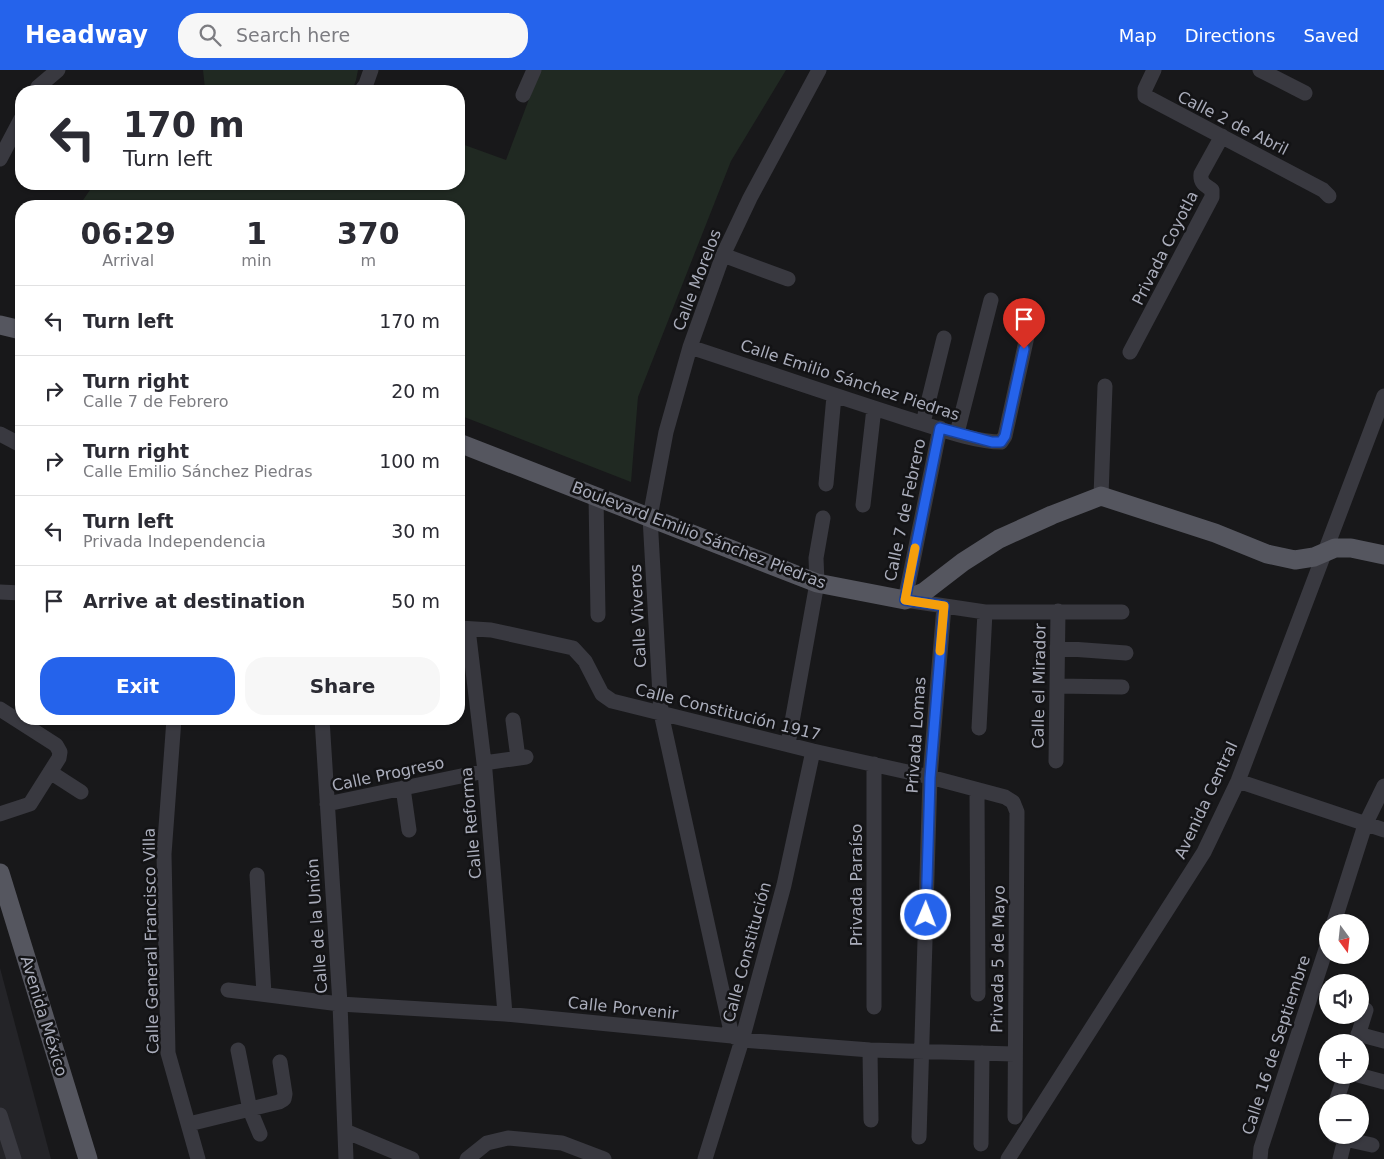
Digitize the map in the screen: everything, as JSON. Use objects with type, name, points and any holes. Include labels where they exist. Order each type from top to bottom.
[{"type":"main road","points":[[0,325],[15,329]]},
{"type":"main road","name":"Boulevard Emilio Sánchez Piedras","points":[[465,445],[818,583],[905,600]]},
{"type":"main road","points":[[905,600],[924,592],[963,562],[999,539],[1052,515],[1101,496],[1215,533],[1267,554],[1295,560],[1314,557],[1335,548],[1350,548],[1384,555]]},
{"type":"main road","name":"Avenida México","points":[[0,873],[88,1159]]},
{"type":"street","points":[[40,85],[58,70]]},
{"type":"street","points":[[365,85],[371,70]]},
{"type":"street","points":[[523,95],[534,70]]},
{"type":"street","name":"Calle Morelos","points":[[650,517],[666,432],[690,347],[723,256],[750,198],[818,70]]},
{"type":"street","name":"Calle 2 de Abril","points":[[1154,70],[1145,89],[1145,96],[1323,190],[1330,196]]},
{"type":"street","points":[[1260,70],[1305,93]]},
{"type":"street","points":[[0,158],[15,130]]},
{"type":"street","name":"Privada Coyotla","points":[[1130,352],[1212,197],[1212,190],[1203,184],[1200,179],[1222,136]]},
{"type":"street","points":[[723,256],[788,279]]},
{"type":"street","points":[[957,433],[992,300]]},
{"type":"street","name":"Calle Emilio Sánchez Piedras","points":[[690,347],[834,396],[957,433],[992,442],[1001,442],[1005,436],[1028,332]]},
{"type":"street","points":[[924,423],[944,338]]},
{"type":"street","points":[[1101,496],[1105,386]]},
{"type":"street","points":[[826,484],[834,396]]},
{"type":"street","name":"Avenida Central","points":[[1008,1159],[1204,852],[1238,781],[1384,396]]},
{"type":"street","points":[[863,505],[874,408]]},
{"type":"street","name":"Calle 7 de Febrero","points":[[905,600],[940,428]]},
{"type":"street","points":[[0,434],[15,442]]},
{"type":"street","points":[[596,496],[598,615]]},
{"type":"street","name":"Calle Viveros","points":[[650,517],[661,713],[737,1038]]},
{"type":"street","points":[[788,744],[818,583],[816,558],[823,518]]},
{"type":"street","points":[[0,592],[15,593]]},
{"type":"street","points":[[905,600],[985,612],[1122,612]]},
{"type":"street","name":"Privada Lomas","points":[[919,1136],[930,778],[944,606]]},
{"type":"street","name":"Calle el Mirador","points":[[1056,762],[1058,611]]},
{"type":"street","points":[[979,728],[985,612]]},
{"type":"street","name":"Calle Constitución 1917","points":[[465,628],[491,630],[573,648],[585,661],[602,694],[612,701],[930,778],[1005,797],[1013,802]]},
{"type":"street","name":"Calle Reforma","points":[[465,641],[484,767],[505,1014]]},
{"type":"street","points":[[1057,648],[1126,653]]},
{"type":"street","points":[[1057,686],[1122,687]]},
{"type":"street","points":[[0,709],[15,719]]},
{"type":"street","name":"Calle Progreso","points":[[327,804],[403,788],[522,757],[514,720]]},
{"type":"street","points":[[0,814],[30,804],[59,758],[60,752],[56,745],[25,725]]},
{"type":"street","name":"Calle General Francisco Villa","points":[[174,725],[164,854],[168,1053],[198,1159]]},
{"type":"street","name":"Calle de la Unión","points":[[322,725],[340,1004],[346,1159]]},
{"type":"street","name":"Calle Constitución","points":[[705,1159],[737,1038],[784,885],[813,751]]},
{"type":"street","name":"Privada Paraíso","points":[[874,764],[874,1007]]},
{"type":"street","points":[[50,772],[81,792]]},
{"type":"street","points":[[1238,781],[1384,830]]},
{"type":"street","points":[[1337,914],[1365,825],[1384,786]]},
{"type":"street","points":[[403,788],[409,830]]},
{"type":"street","points":[[977,790],[978,994]]},
{"type":"street","name":"Privada 5 de Mayo","points":[[1013,802],[1017,812],[1015,1117]]},
{"type":"street","points":[[257,875],[264,994]]},
{"type":"street","name":"Calle 16 de Septiembre","points":[[1260,1159],[1261,1148],[1321,964]]},
{"type":"street","name":"Calle Porvenir","points":[[228,990],[340,1004],[505,1014],[870,1050],[1014,1054]]},
{"type":"street","points":[[1369,1039],[1384,1041]]},
{"type":"street","points":[[238,1050],[250,1110],[260,1134]]},
{"type":"street","points":[[870,1050],[871,1120]]},
{"type":"street","points":[[981,1144],[982,1053]]},
{"type":"street","points":[[189,1124],[250,1110],[284,1099],[285,1094],[280,1062]]},
{"type":"street","points":[[1369,1078],[1384,1082]]},
{"type":"street","points":[[0,1115],[14,1159]]},
{"type":"street","points":[[345,1131],[412,1159]]},
{"type":"street","points":[[467,1159],[487,1143],[508,1138],[562,1143],[604,1159]]},
{"type":"street","points":[[1340,1144],[1340,1159]]},
{"type":"street","points":[[1368,1144],[1372,1145]]},
{"type":"shaded area","points":[[203,70],[358,70],[354,85],[205,85]]},
{"type":"shaded area","points":[[540,70],[786,70],[731,161],[638,397],[631,482],[465,417],[465,200],[83,200],[90,190],[465,190],[465,145],[506,160]]},
{"type":"shaded area","points":[[0,968],[51,1159],[0,1159]]},
{"type":"slow traffic","points":[[915,548],[905,600],[944,606],[940,651]]},
{"type":"route","points":[[926,915],[930,778],[944,606],[905,600],[940,428],[992,442],[1001,442],[1005,436],[1024,349]]}]
